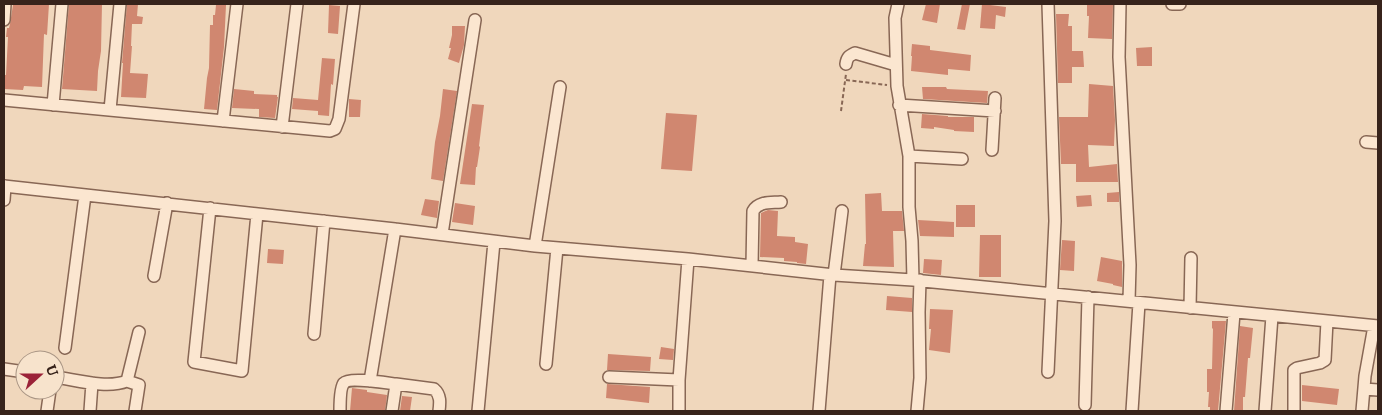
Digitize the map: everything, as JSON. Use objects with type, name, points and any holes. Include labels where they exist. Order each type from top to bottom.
[{"type":"street","points":[[4,20],[6,4]]},
{"type":"street","points":[[53,105],[62,4]]},
{"type":"street","points":[[110,110],[120,4]]},
{"type":"street","points":[[223,121],[237,4]]},
{"type":"street","points":[[282,127],[297,4]]},
{"type":"street","points":[[4,100],[324,131],[335,129],[339,119],[354,4]]},
{"type":"street","points":[[898,4],[895,18],[897,86],[909,156],[909,207],[919,312],[920,378],[917,411]]},
{"type":"street","points":[[1048,4],[1055,221],[1048,372]]},
{"type":"street","points":[[1120,4],[1119,57],[1130,265],[1134,302],[1132,411]]},
{"type":"street","points":[[1172,4],[1180,4]]},
{"type":"street","points":[[442,234],[475,20]]},
{"type":"street","points":[[846,64],[846,59],[856,53],[896,65]]},
{"type":"street","points":[[535,246],[560,87]]},
{"type":"street","points":[[992,150],[995,98]]},
{"type":"street","points":[[899,105],[995,111]]},
{"type":"street","points":[[1366,142],[1378,143]]},
{"type":"street","points":[[909,156],[962,159]]},
{"type":"street","points":[[4,200],[4,186],[442,234],[494,242],[688,259],[832,275],[917,280],[1376,326],[1364,389],[1362,411]]},
{"type":"street","points":[[65,348],[85,195]]},
{"type":"street","points":[[752,266],[754,211],[763,203],[781,202]]},
{"type":"street","points":[[154,276],[167,204]]},
{"type":"street","points":[[210,208],[194,362],[242,371],[257,214]]},
{"type":"street","points":[[819,411],[832,275],[842,211]]},
{"type":"street","points":[[314,334],[324,221]]},
{"type":"street","points":[[370,381],[395,229]]},
{"type":"street","points":[[478,411],[494,242]]},
{"type":"street","points":[[546,364],[557,248]]},
{"type":"street","points":[[1190,308],[1192,258]]},
{"type":"street","points":[[679,411],[679,380],[688,259]]},
{"type":"street","points":[[1085,405],[1088,298]]},
{"type":"street","points":[[1226,411],[1234,312]]},
{"type":"street","points":[[1265,411],[1272,316]]},
{"type":"street","points":[[1294,411],[1294,370],[1325,360],[1327,321]]},
{"type":"street","points":[[128,381],[139,332]]},
{"type":"street","points":[[609,377],[679,380]]},
{"type":"street","points":[[65,379],[115,385],[128,381],[140,385],[135,411]]},
{"type":"street","points":[[340,411],[342,388],[348,380],[434,389],[440,397],[439,411]]},
{"type":"street","points":[[90,411],[92,383]]},
{"type":"street","points":[[392,411],[396,384]]},
{"type":"street","points":[[1364,389],[1378,390]]},
{"type":"path","points":[[841,111],[846,80],[846,64]]},
{"type":"path","points":[[846,80],[897,86]]},
{"type":"building","points":[[49,4],[47,35],[44,34],[42,87],[24,86],[23,90],[4,89],[7,28],[9,28],[13,5]]},
{"type":"building","points":[[69,4],[102,4],[101,51],[97,91],[62,89]]},
{"type":"building","points":[[127,4],[138,4],[137,16],[143,17],[142,24],[132,24],[130,73],[148,74],[146,98],[121,97]]},
{"type":"building","points":[[926,4],[940,4],[937,23],[922,20]]},
{"type":"building","points":[[962,4],[970,4],[965,30],[957,29]]},
{"type":"building","points":[[982,4],[1006,7],[1005,17],[996,15],[995,29],[980,28]]},
{"type":"building","points":[[1087,4],[1113,4],[1112,39],[1088,38],[1089,16],[1087,16]]},
{"type":"building","points":[[216,5],[226,5],[224,47],[217,110],[204,109],[209,68],[210,25],[213,25]]},
{"type":"building","points":[[329,5],[340,6],[338,34],[328,33]]},
{"type":"building","points":[[1056,14],[1069,14],[1068,26],[1072,26],[1072,51],[1083,51],[1084,67],[1072,67],[1072,83],[1058,83]]},
{"type":"building","points":[[452,26],[465,26],[464,45],[459,63],[448,59],[451,48],[449,48]]},
{"type":"building","points":[[912,44],[930,46],[930,50],[971,55],[970,71],[948,69],[948,75],[911,71]]},
{"type":"building","points":[[1152,47],[1152,66],[1137,66],[1136,48]]},
{"type":"building","points":[[322,58],[335,59],[329,116],[318,115],[318,111],[292,109],[293,98],[318,100]]},
{"type":"building","points":[[1089,84],[1113,86],[1115,120],[1114,146],[1088,145],[1089,167],[1117,164],[1118,182],[1076,182],[1076,164],[1061,164],[1059,117],[1088,117]]},
{"type":"building","points":[[922,87],[988,91],[987,103],[923,99]]},
{"type":"building","points":[[234,89],[254,91],[254,94],[277,95],[275,118],[259,117],[259,109],[232,108]]},
{"type":"building","points":[[443,89],[457,91],[443,181],[431,179]]},
{"type":"building","points":[[349,99],[361,100],[360,117],[349,117]]},
{"type":"building","points":[[472,104],[484,105],[475,185],[460,184]]},
{"type":"building","points":[[666,113],[697,115],[692,171],[661,169]]},
{"type":"building","points":[[922,114],[974,117],[974,132],[934,127],[934,129],[921,128]]},
{"type":"building","points":[[1119,192],[1119,202],[1107,202],[1107,193]]},
{"type":"building","points":[[881,193],[882,211],[902,211],[904,231],[893,231],[894,267],[863,266],[866,244],[865,194]]},
{"type":"building","points":[[1091,195],[1092,206],[1077,207],[1076,196]]},
{"type":"building","points":[[425,199],[439,201],[437,218],[421,215]]},
{"type":"building","points":[[455,203],[475,206],[473,225],[452,222]]},
{"type":"building","points":[[956,205],[975,205],[975,227],[956,227]]},
{"type":"building","points":[[768,210],[778,211],[777,236],[795,237],[795,242],[808,244],[806,264],[784,261],[784,258],[760,257],[761,213]]},
{"type":"building","points":[[918,220],[954,222],[954,237],[920,236]]},
{"type":"building","points":[[980,235],[1001,235],[1001,277],[979,277]]},
{"type":"building","points":[[1062,240],[1075,241],[1074,271],[1060,270]]},
{"type":"building","points":[[268,249],[284,250],[283,264],[267,263]]},
{"type":"building","points":[[1101,257],[1122,261],[1122,287],[1097,281]]},
{"type":"building","points":[[924,259],[942,260],[941,275],[923,273]]},
{"type":"building","points":[[887,296],[912,298],[912,312],[886,310]]},
{"type":"building","points":[[930,309],[953,310],[950,353],[929,350]]},
{"type":"building","points":[[1212,321],[1226,321],[1218,411],[1210,411],[1210,407],[1208,407],[1209,392],[1207,392],[1207,369],[1212,369]]},
{"type":"building","points":[[1240,326],[1253,328],[1250,358],[1248,358],[1245,397],[1243,397],[1243,411],[1234,411]]},
{"type":"building","points":[[661,347],[674,349],[673,360],[659,359]]},
{"type":"building","points":[[608,354],[651,357],[650,371],[607,370]]},
{"type":"building","points":[[607,384],[650,387],[649,403],[606,398]]},
{"type":"building","points":[[1302,385],[1339,389],[1337,405],[1302,401]]},
{"type":"building","points":[[352,388],[387,395],[385,411],[350,411]]},
{"type":"building","points":[[402,396],[412,397],[410,411],[400,411]]}]
